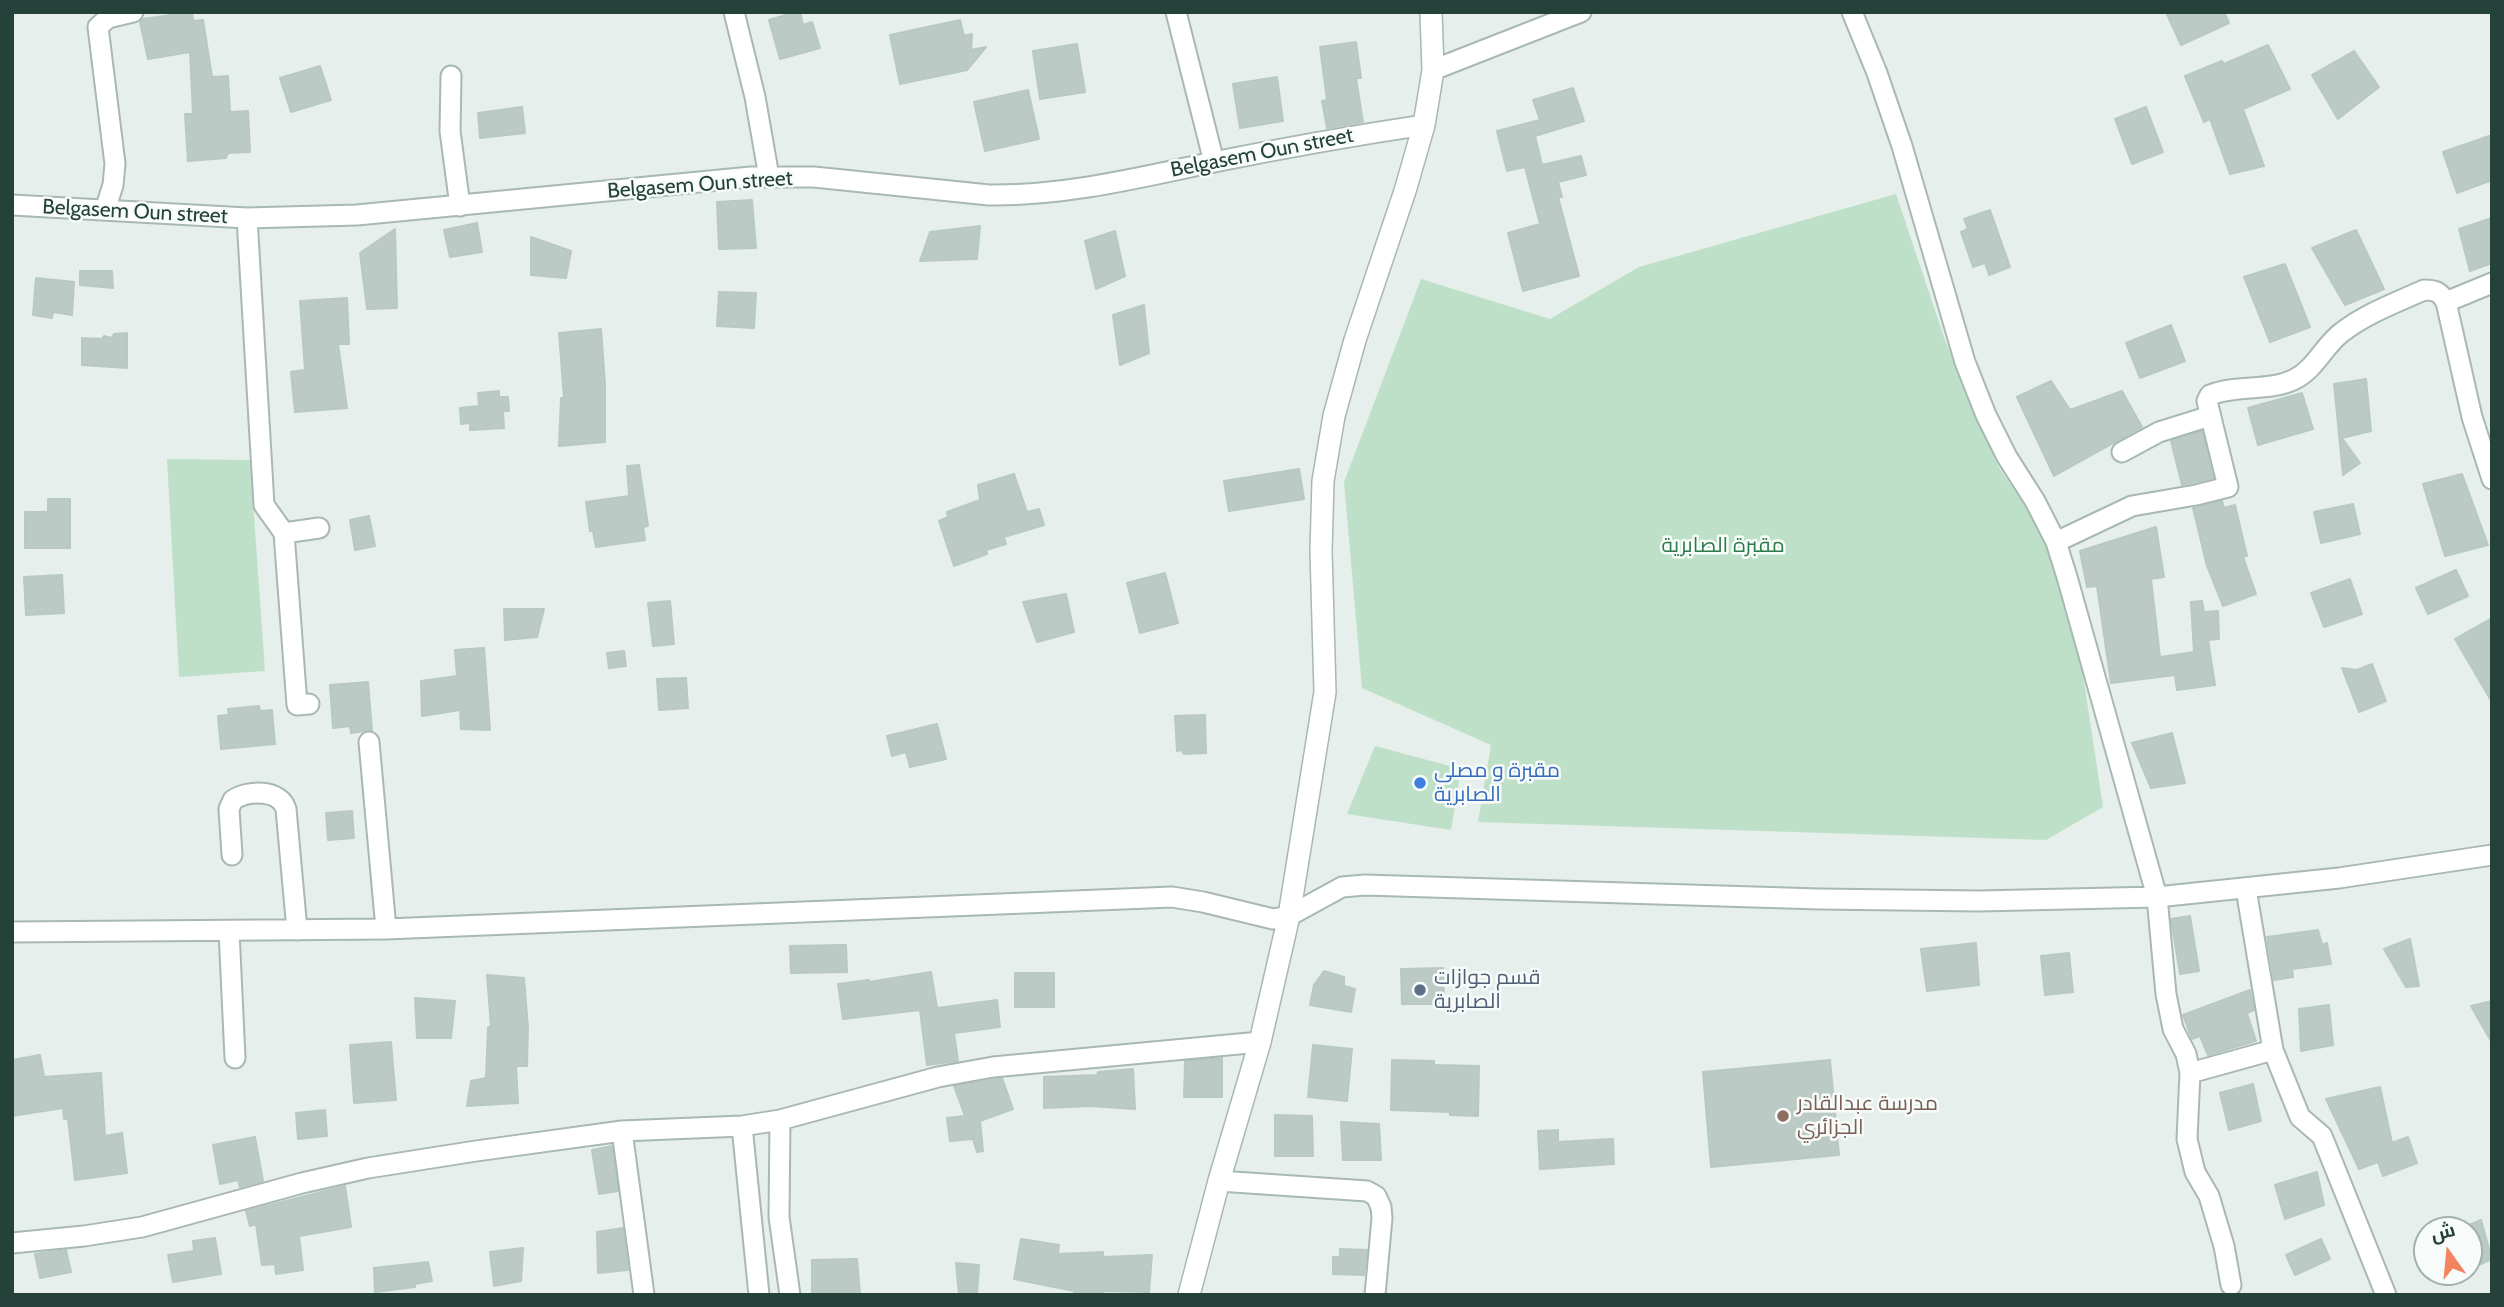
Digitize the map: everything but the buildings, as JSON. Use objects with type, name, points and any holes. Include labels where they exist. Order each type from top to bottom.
[{"type":"street","points":[[105,210],[113,185],[115,164],[98,27],[108,18],[133,12]]},
{"type":"street","points":[[734,12],[755,97],[769,177]]},
{"type":"street","points":[[1176,12],[1214,162]]},
{"type":"street","points":[[1189,1295],[1260,1042],[1289,916],[1325,692],[1321,551],[1323,481],[1334,415],[1355,340],[1424,125],[1433,70],[1431,12]]},
{"type":"street","points":[[1433,70],[1581,12]]},
{"type":"street","points":[[1852,12],[1902,146],[1965,362],[1986,415],[2007,457],[2035,500],[2056,542],[2157,897],[2166,994],[2174,1029],[2186,1054],[2190,1073],[2187,1139],[2195,1172],[2209,1196],[2224,1247],[2231,1284]]},
{"type":"street","points":[[451,76],[450,131],[460,206]]},
{"type":"street","name":"Belgasem Oun street","points":[[12,205],[247,218],[357,215],[751,177],[814,177],[1018,196],[1140,177],[1354,135],[1424,125]]},
{"type":"street","points":[[247,218],[264,505],[284,533],[297,705],[309,704]]},
{"type":"street","points":[[2446,302],[2492,283]]},
{"type":"street","points":[[2056,542],[2132,506],[2228,487],[2207,401],[2210,395],[2293,380],[2310,368],[2329,344],[2344,331],[2424,290],[2440,293],[2446,302],[2472,417],[2492,479]]},
{"type":"street","points":[[2122,452],[2159,432],[2210,416]]},
{"type":"street","points":[[284,533],[319,528]]},
{"type":"street","points":[[369,742],[386,929]]},
{"type":"street","points":[[232,855],[229,809],[233,800],[243,796],[271,794],[281,799],[286,809],[297,930]]},
{"type":"street","points":[[12,932],[386,929],[1172,897],[1273,919],[1289,916],[1342,887],[1365,885],[1832,899],[1979,901],[2157,897],[2353,876],[2492,855]]},
{"type":"street","points":[[2246,889],[2273,1050],[2300,1117],[2322,1136],[2386,1295]]},
{"type":"street","points":[[229,932],[235,1058]]},
{"type":"street","points":[[12,1243],[84,1237],[142,1227],[302,1183],[368,1168],[622,1131],[742,1126],[780,1120],[938,1077],[993,1067],[1260,1042]]},
{"type":"street","points":[[2190,1073],[2273,1050]]},
{"type":"street","points":[[780,1120],[779,1217],[790,1295]]},
{"type":"street","points":[[742,1126],[759,1295]]},
{"type":"street","points":[[622,1131],[644,1295]]},
{"type":"street","points":[[1219,1181],[1367,1191],[1376,1196],[1382,1218],[1375,1295]]},
{"type":"green space","name":"مقبرة الصابرية","points":[[1896,194],[1945,340],[1998,466],[2067,569],[2103,807],[2046,840],[1478,822],[1491,745],[1362,688],[1344,482],[1421,279],[1550,319],[1639,267]]},
{"type":"green space","points":[[167,459],[250,460],[265,671],[179,677]]},
{"type":"green space","points":[[1375,746],[1461,769],[1451,830],[1347,814]]},
{"type":"place","name":"مقبرة و مصلى الصابرية","points":[[1420,783]]},
{"type":"place","name":"قسم جوازات الصابرية","points":[[1420,990]]},
{"type":"place","name":"مدرسة عبدالقادر الجزائري","points":[[1783,1116]]}]
